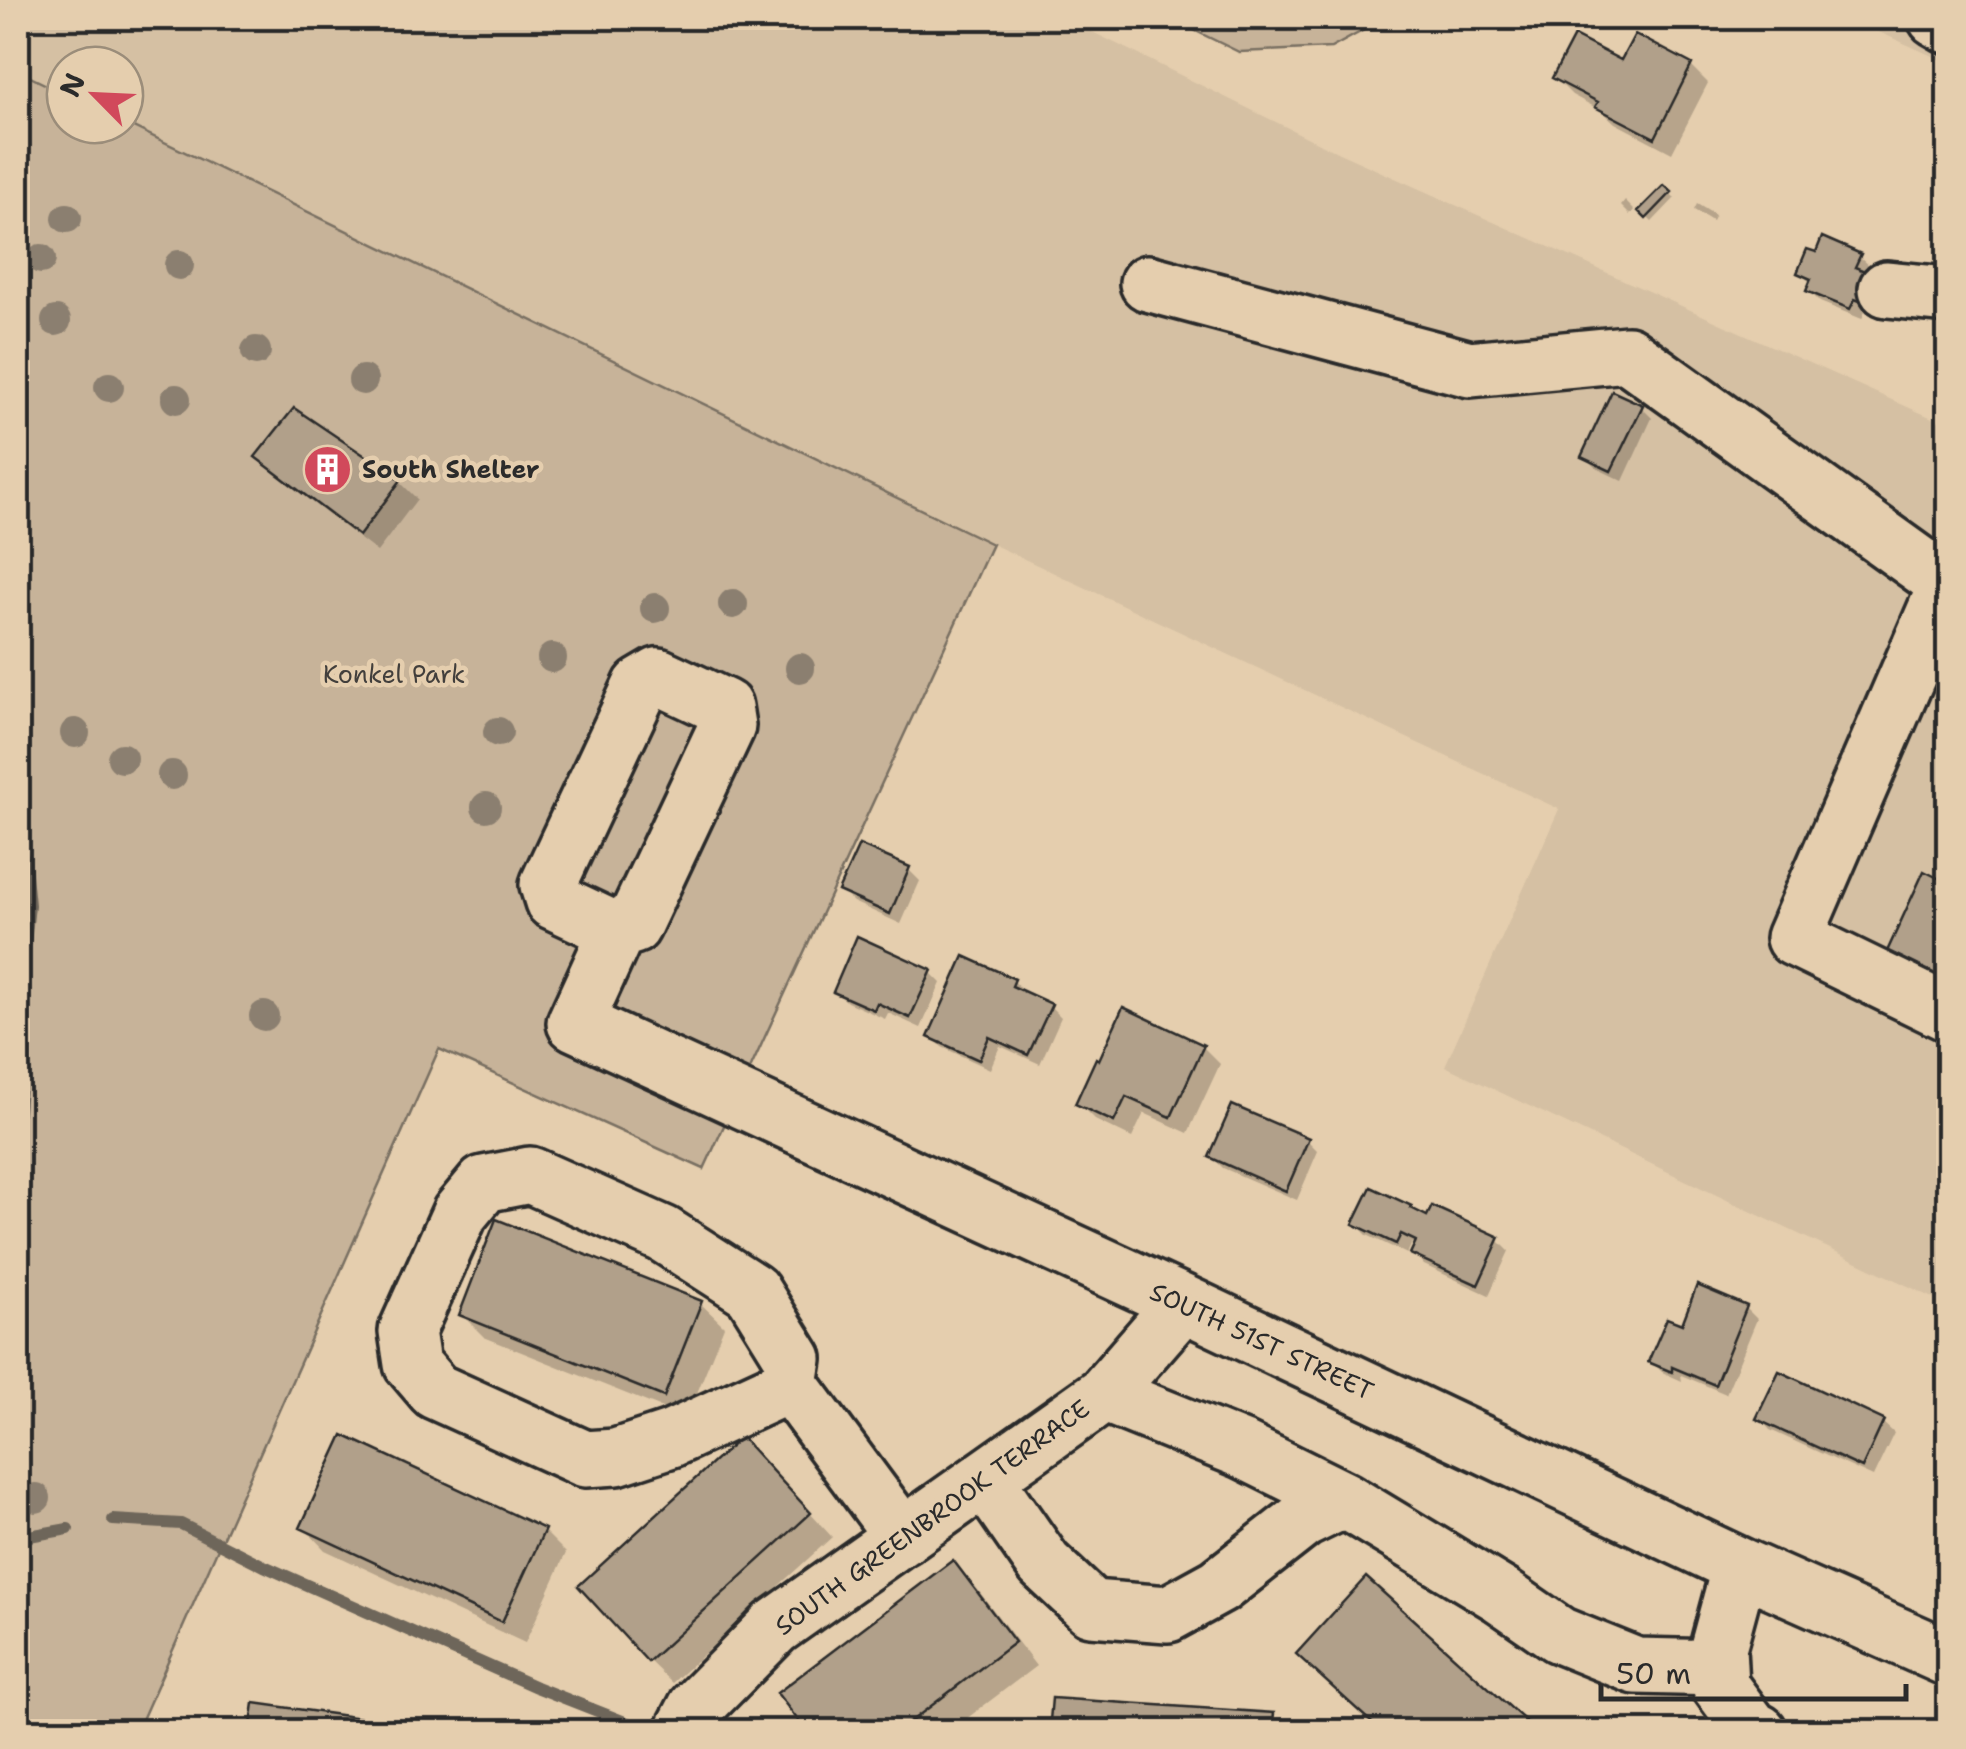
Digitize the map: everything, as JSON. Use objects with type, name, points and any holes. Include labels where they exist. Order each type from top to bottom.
[{"type":"street","points":[[1936,18],[1948,25]]},
{"type":"street","points":[[1148,283],[1470,369],[1627,354],[1947,584],[1794,938],[1948,1013]]},
{"type":"street","points":[[1887,289],[1948,296]]},
{"type":"street","name":"SOUTH 51ST STREET","points":[[617,931],[576,1023],[1740,1566],[1948,1658]]},
{"type":"street","points":[[790,1384],[671,1438],[616,1457],[585,1459],[435,1391],[412,1364],[407,1331],[460,1212],[484,1184],[530,1175],[663,1234],[752,1291],[794,1358],[790,1384],[903,1536]]},
{"type":"street","name":"SOUTH GREENBROOK TERRACE","points":[[683,1732],[696,1707],[775,1627],[1104,1394],[1182,1303]]},
{"type":"street","points":[[1104,1394],[1243,1450],[1344,1500],[1501,1595],[1559,1635],[1636,1666],[1720,1668]]},
{"type":"street","points":[[986,1478],[1044,1564],[1091,1608],[1168,1614],[1219,1586],[1303,1520],[1344,1500]]},
{"type":"street","points":[[1740,1566],[1718,1648],[1720,1686],[1752,1729],[1759,1732]]},
{"type":"shaded area","points":[[18,18],[1064,18],[1339,153],[1948,425],[1948,1305],[1445,1066],[1559,809],[992,544],[145,133],[145,45],[45,45],[45,84],[18,71]]},
{"type":"shaded area","points":[[1848,18],[1948,18],[1948,63]]},
{"type":"green space","points":[[1169,18],[1386,18],[1331,48],[1239,52]]},
{"type":"green space","name":"Konkel Park","points":[[18,71],[45,84],[45,145],[145,145],[145,133],[992,544],[704,1169],[439,1049],[137,1731],[18,1731]]},
{"type":"building","points":[[1635,34],[1692,64],[1655,138],[1595,107],[1598,102],[1552,78],[1574,36],[1621,60]]},
{"type":"building","points":[[1664,185],[1672,192],[1646,219],[1638,211]]},
{"type":"building","points":[[1822,237],[1861,254],[1855,267],[1872,274],[1862,302],[1855,299],[1850,309],[1806,291],[1811,279],[1797,273],[1807,249],[1816,252]]},
{"type":"building","points":[[1612,391],[1643,405],[1611,471],[1581,457]]},
{"type":"building","name":"South Shelter","points":[[294,408],[401,480],[359,536],[255,457]]},
{"type":"building","points":[[859,845],[910,867],[890,914],[838,891]]},
{"type":"building","points":[[1924,871],[1948,883],[1948,988],[1884,958]]},
{"type":"building","points":[[857,936],[932,970],[910,1018],[877,1003],[874,1010],[833,992]]},
{"type":"building","points":[[964,956],[1015,979],[1012,986],[1052,1004],[1028,1055],[989,1037],[979,1060],[928,1037]]},
{"type":"building","points":[[1123,1007],[1204,1045],[1171,1117],[1126,1097],[1114,1122],[1075,1104]]},
{"type":"building","points":[[1232,1105],[1309,1138],[1286,1191],[1209,1157]]},
{"type":"building","points":[[1371,1187],[1427,1216],[1432,1206],[1500,1237],[1478,1285],[1410,1254],[1416,1241],[1401,1234],[1396,1244],[1353,1224]]},
{"type":"building","points":[[496,1219],[702,1301],[664,1397],[459,1315]]},
{"type":"building","points":[[1697,1285],[1747,1306],[1715,1385],[1672,1367],[1672,1372],[1648,1362],[1667,1318],[1682,1324]]},
{"type":"building","points":[[1779,1371],[1884,1420],[1862,1468],[1756,1419]]},
{"type":"building","points":[[343,1435],[545,1529],[502,1622],[300,1528]]},
{"type":"building","points":[[741,1437],[811,1513],[648,1662],[578,1586]]},
{"type":"building","points":[[953,1560],[1015,1642],[897,1732],[807,1732],[777,1693]]},
{"type":"building","points":[[1366,1577],[1530,1725],[1524,1732],[1382,1732],[1296,1654]]},
{"type":"building","points":[[1052,1698],[1274,1713],[1272,1732],[1049,1732]]},
{"type":"building","points":[[254,1703],[461,1732],[250,1732]]},
{"type":"waterway","points":[[18,843],[25,864],[29,905],[18,1012]]},
{"type":"waterway","points":[[18,1069],[18,1112]]},
{"type":"waterway","points":[[113,1520],[181,1524],[264,1566],[536,1687],[643,1729]]},
{"type":"waterway","points":[[18,1538],[68,1529]]},
{"type":"place","name":"South Shelter","points":[[327,469]]}]
